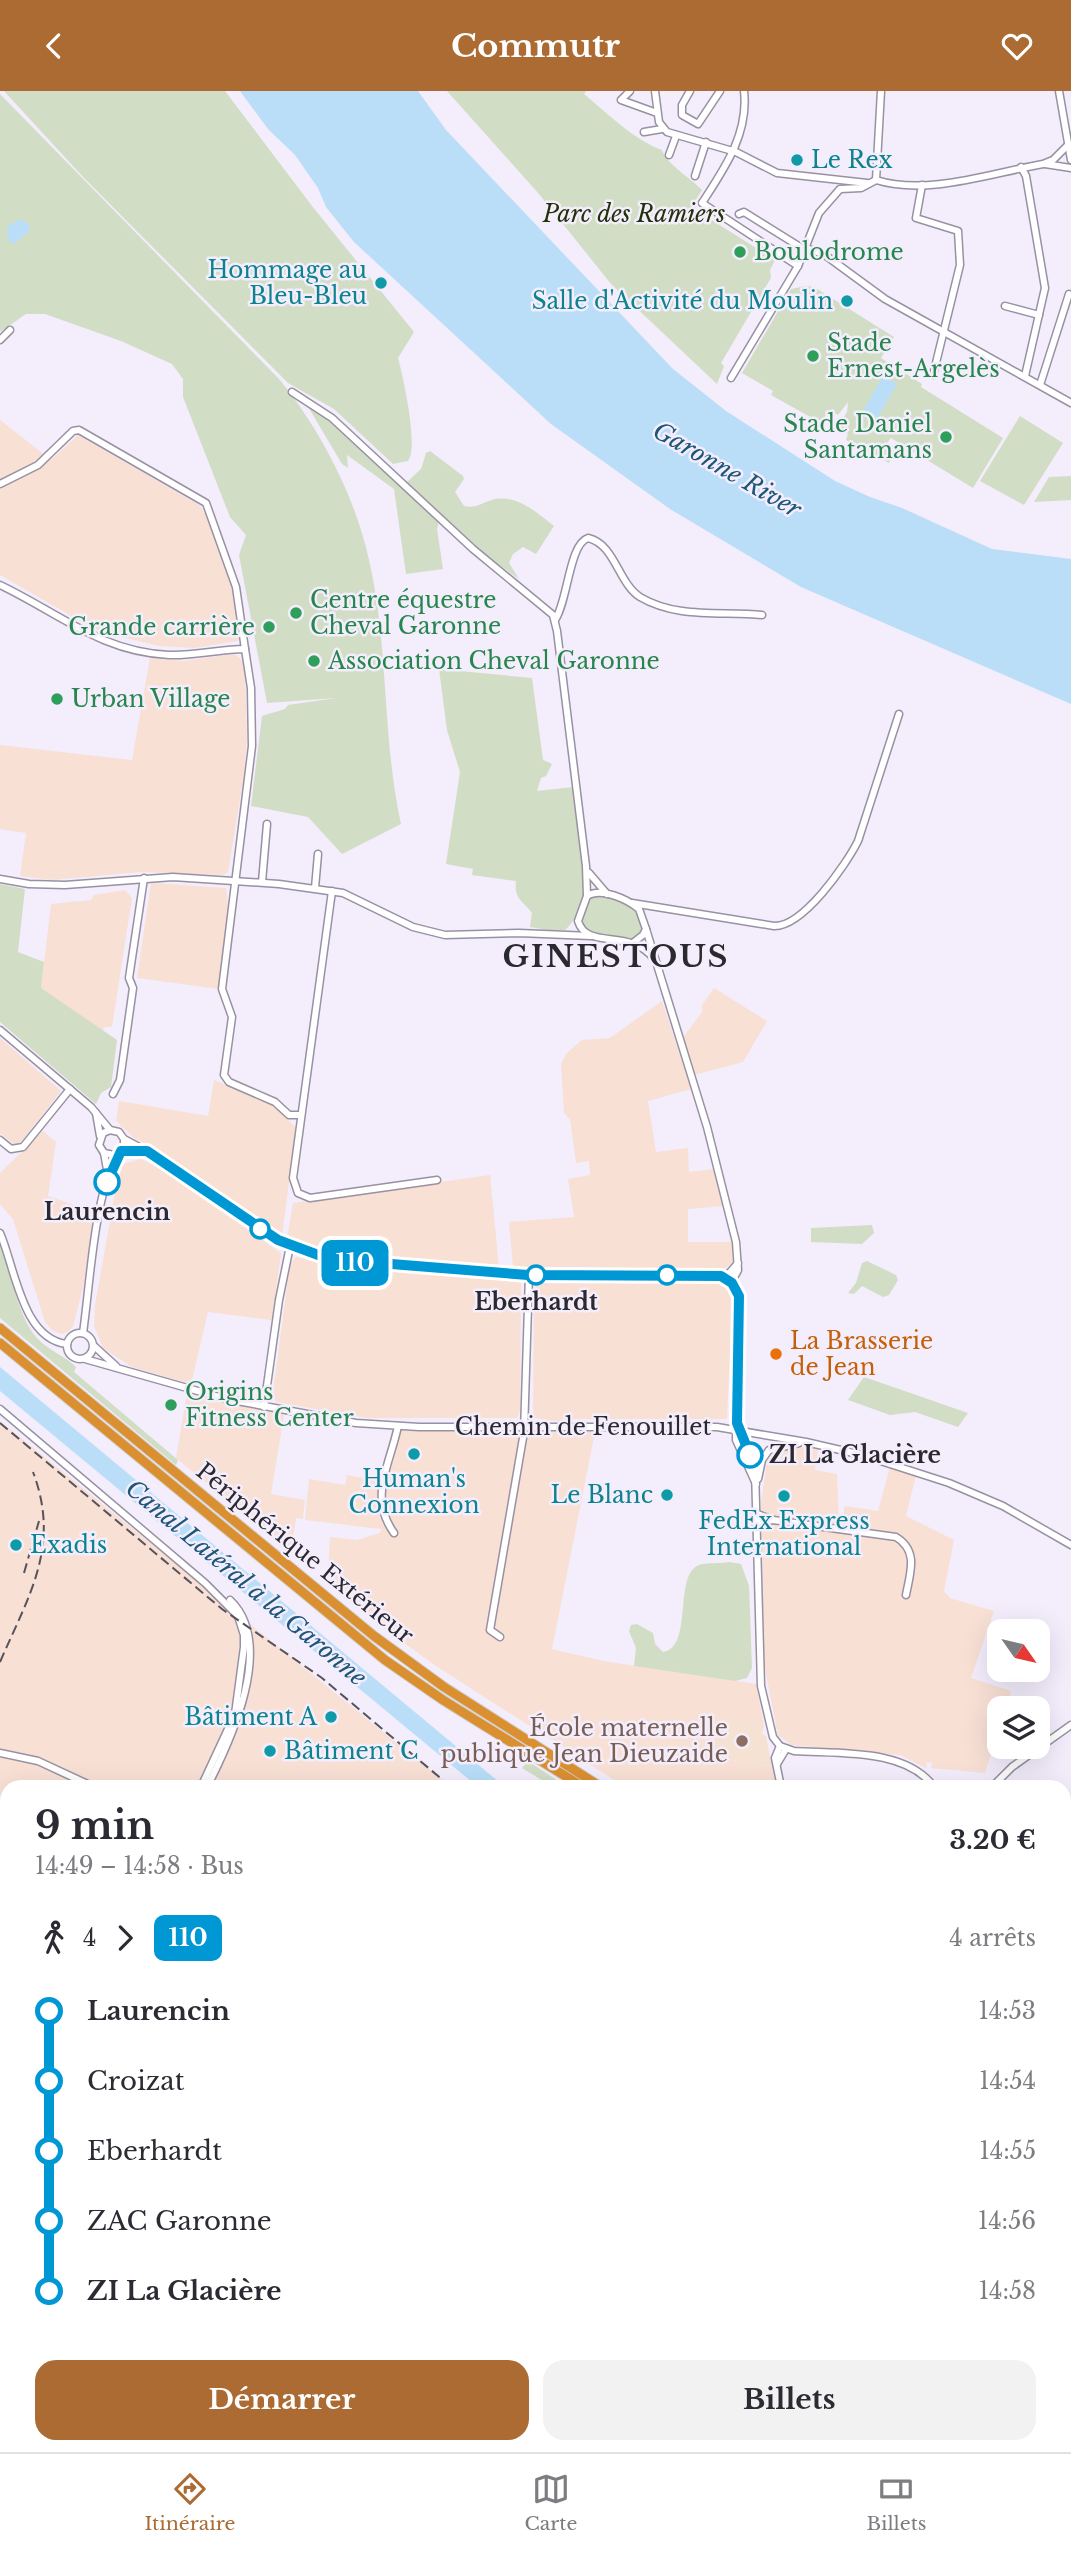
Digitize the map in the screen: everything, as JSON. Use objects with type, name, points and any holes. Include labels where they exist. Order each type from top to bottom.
[{"type":"highway","name":"Périphérique Extérieur","points":[[0,1328],[374,1636],[444,1687],[590,1780]]},
{"type":"highway","points":[[0,1343],[385,1660],[443,1700],[572,1780]]},
{"type":"street","points":[[630,91],[621,100],[657,113]]},
{"type":"street","points":[[655,91],[662,129]]},
{"type":"street","points":[[690,91],[682,105],[682,115],[692,123],[702,122],[719,92]]},
{"type":"street","points":[[744,91],[744,116],[734,151],[702,203],[798,266]]},
{"type":"street","points":[[876,180],[881,91]]},
{"type":"street","points":[[1059,91],[1063,103],[1066,146],[1071,160]]},
{"type":"street","points":[[684,138],[692,123]]},
{"type":"street","points":[[644,132],[662,129],[676,136],[706,142],[734,151],[785,175],[922,185],[1043,164],[1053,160],[1066,146]]},
{"type":"street","points":[[669,155],[676,136]]},
{"type":"street","points":[[695,176],[706,142]]},
{"type":"street","points":[[1043,164],[1071,168]]},
{"type":"street","points":[[1021,167],[1026,176],[1045,288],[1026,376]]},
{"type":"street","points":[[731,378],[798,266],[819,213],[839,189],[862,188],[867,183]]},
{"type":"street","points":[[922,185],[916,218],[961,233],[960,265],[933,375]]},
{"type":"street","points":[[739,214],[744,212],[805,249],[825,255],[874,292],[1071,403]]},
{"type":"street","points":[[1040,385],[1069,293]]},
{"type":"street","points":[[1005,306],[1039,315]]},
{"type":"street","points":[[0,340],[10,330]]},
{"type":"street","points":[[292,392],[332,418],[555,620]]},
{"type":"street","points":[[0,484],[38,465],[73,431],[79,430],[206,503],[236,587],[251,688],[252,746],[233,881],[233,911],[222,989],[232,1017],[225,1078],[275,1103],[289,1115],[301,1115]]},
{"type":"street","points":[[562,936],[573,931],[587,896],[586,866],[555,620],[563,603],[577,547],[588,538],[603,545],[621,575],[641,597],[696,614],[762,615]]},
{"type":"street","points":[[0,585],[87,635],[130,649],[191,655],[245,649]]},
{"type":"street","points":[[587,896],[592,893],[608,895],[632,904],[774,926],[789,922],[825,890],[848,861],[858,841],[899,714]]},
{"type":"street","points":[[262,882],[267,824]]},
{"type":"street","points":[[315,888],[318,854]]},
{"type":"street","points":[[586,866],[595,883],[608,895]]},
{"type":"street","points":[[113,1094],[118,1087],[122,1066],[133,988],[130,978],[144,878]]},
{"type":"street","points":[[0,879],[65,885],[144,878],[262,882],[315,888],[360,898],[395,919],[429,932],[458,936],[519,933],[591,936],[634,942],[646,949],[655,960]]},
{"type":"street","points":[[332,891],[293,1178],[298,1193],[310,1198],[437,1180]]},
{"type":"street","points":[[632,904],[642,915],[707,1127],[736,1242],[738,1263],[732,1283]]},
{"type":"street","points":[[642,915],[649,907]]},
{"type":"street","points":[[578,921],[583,932],[591,936]]},
{"type":"street","points":[[634,942],[643,936],[646,929]]},
{"type":"street","points":[[0,1030],[95,1111],[110,1129],[119,1132],[124,1139],[147,1151],[261,1230],[313,1255],[352,1263],[528,1275],[716,1275],[732,1283],[740,1303],[738,1430],[755,1469],[759,1673],[771,1731],[783,1747],[906,1762],[928,1780]]},
{"type":"street","points":[[0,1140],[11,1149],[23,1147],[70,1090]]},
{"type":"street","points":[[95,1111],[99,1145],[108,1175]]},
{"type":"street","points":[[100,1136],[110,1129]]},
{"type":"street","points":[[83,1333],[108,1175],[124,1139]]},
{"type":"street","points":[[103,1153],[147,1151]]},
{"type":"street","points":[[0,1234],[32,1320],[53,1340],[67,1344]]},
{"type":"street","points":[[264,1407],[280,1289],[290,1246]]},
{"type":"street","points":[[725,1278],[738,1263]]},
{"type":"street","points":[[500,1637],[490,1630],[524,1427],[528,1275]]},
{"type":"street","points":[[83,1333],[92,1339],[94,1346],[85,1359],[72,1357],[67,1344],[73,1335],[83,1333]]},
{"type":"street","name":"Chemin de Fenouillet","points":[[94,1346],[120,1369]]},
{"type":"street","name":"Chemin de Fenouillet","points":[[85,1359],[191,1391],[356,1423],[524,1427],[667,1425],[738,1430],[806,1442],[949,1483],[1003,1506],[1071,1545]]},
{"type":"street","points":[[1,1424],[2,1413]]},
{"type":"street","points":[[2,1413],[236,1606],[250,1637],[239,1719],[210,1780]]},
{"type":"street","points":[[394,1534],[382,1514],[380,1499],[398,1426]]},
{"type":"street","points":[[755,1484],[762,1460],[769,1450],[806,1442]]},
{"type":"street","points":[[755,1513],[773,1520],[896,1537],[904,1542],[912,1554],[906,1595]]},
{"type":"street","points":[[755,1523],[773,1520]]},
{"type":"street","points":[[204,1780],[231,1727],[244,1647],[244,1635],[238,1616],[205,1583]]},
{"type":"street","points":[[999,1780],[1012,1767],[1071,1725]]},
{"type":"street","points":[[779,1780],[776,1754],[783,1747]]},
{"type":"street","points":[[0,1753],[38,1761],[79,1780]]},
{"type":"shaded area","points":[[0,420],[51,460],[78,435],[199,505],[210,521],[234,593],[241,637],[238,641],[193,648],[159,646],[117,636],[94,629],[0,575]]},
{"type":"shaded area","points":[[234,654],[245,662],[247,739],[244,775],[228,872],[223,875],[141,872],[52,880],[20,876],[26,833],[0,829],[0,745],[132,760],[150,658],[183,661]]},
{"type":"shaded area","points":[[151,883],[226,888],[229,914],[219,989],[137,978]]},
{"type":"shaded area","points":[[125,890],[132,898],[112,1027],[105,1027],[101,1032],[41,988],[51,904],[91,900],[94,895]]},
{"type":"shaded area","points":[[714,988],[767,1021],[743,1062],[694,1075],[682,1039],[702,1012],[702,1005]]},
{"type":"shaded area","points":[[662,1001],[691,1089],[648,1101],[656,1152],[688,1148],[689,1172],[714,1169],[724,1206],[688,1209],[688,1242],[732,1242],[733,1262],[724,1269],[513,1267],[509,1222],[574,1217],[568,1179],[590,1175],[589,1161],[576,1163],[570,1119],[564,1113],[561,1064],[566,1054],[582,1040],[610,1038]]},
{"type":"shaded area","points":[[0,1038],[61,1091],[20,1143],[15,1145],[0,1133]]},
{"type":"shaded area","points":[[214,1080],[273,1104],[296,1128],[282,1236],[156,1149],[134,1138],[116,1121],[119,1101],[208,1116]]},
{"type":"shaded area","points":[[43,1131],[56,1142],[48,1196],[95,1212],[83,1288],[73,1326],[68,1332],[61,1334],[53,1331],[45,1322],[13,1219],[0,1204],[0,1173]]},
{"type":"shaded area","points":[[141,1159],[156,1166],[281,1253],[272,1320],[208,1312],[191,1384],[132,1367],[103,1348],[94,1326],[95,1305],[120,1165]]},
{"type":"shaded area","points":[[490,1175],[499,1268],[348,1257],[328,1254],[287,1239],[293,1203]]},
{"type":"shaded area","points":[[296,1257],[341,1267],[521,1282],[520,1411],[517,1418],[367,1418],[276,1402],[273,1393],[290,1264]]},
{"type":"shaded area","points":[[712,1281],[726,1287],[732,1300],[727,1419],[566,1419],[566,1422],[533,1418],[534,1290],[537,1284]]},
{"type":"shaded area","points":[[187,1393],[284,1415],[271,1494],[305,1500],[303,1519],[296,1518],[291,1552],[176,1458]]},
{"type":"shaded area","points":[[0,1421],[442,1780],[0,1780]]},
{"type":"shaded area","points":[[392,1430],[595,1432],[552,1649],[603,1661],[756,1684],[764,1726],[720,1720],[716,1757],[772,1767],[775,1780],[614,1780],[436,1666],[382,1627],[321,1576],[328,1573],[330,1537],[357,1540],[380,1533],[381,1529],[305,1520],[309,1479],[345,1485],[347,1475],[379,1481]]},
{"type":"shaded area","points":[[807,1446],[818,1448],[815,1470],[837,1474],[839,1524],[844,1525],[844,1506],[878,1511],[890,1467],[916,1475],[906,1516],[954,1540],[944,1591],[950,1598],[994,1611],[991,1619],[987,1619],[987,1631],[971,1678],[1011,1691],[1010,1696],[987,1696],[987,1759],[989,1759],[985,1773],[931,1768],[932,1763],[927,1762],[926,1768],[900,1755],[791,1745],[778,1735],[764,1664],[761,1502],[768,1455],[780,1449]]},
{"type":"shaded area","name":"École maternelle publique Jean Dieuzaide","points":[[720,1720],[764,1726],[762,1734],[766,1736],[772,1767],[715,1757]]},
{"type":"green space","points":[[4,91],[225,91],[312,206],[414,332],[398,358],[411,427],[411,454],[408,461],[393,464],[334,409],[288,383],[84,178]]},
{"type":"green space","name":"Parc des Ramiers","points":[[447,91],[586,91],[584,94],[622,126],[641,140],[662,150],[674,166],[702,190],[695,201],[696,210],[775,260],[770,270],[771,278],[721,363],[724,366],[717,384],[611,284],[539,194]]},
{"type":"green space","points":[[0,94],[280,380],[335,465],[355,512],[369,560],[380,625],[391,759],[401,824],[342,854],[308,817],[251,806],[262,716],[285,709],[288,705],[336,698],[267,703],[239,555],[246,535],[230,517],[183,397],[183,379],[172,364],[121,341],[45,314],[26,314],[0,332]]},
{"type":"green space","points":[[814,287],[894,337],[881,358],[922,384],[921,387],[1003,438],[973,488],[891,438],[887,443],[897,449],[889,463],[846,440],[848,434],[837,428],[847,412],[848,402],[838,415],[829,410],[821,423],[771,395],[773,391],[742,373],[791,289]]},
{"type":"green space","points":[[307,405],[330,422],[439,522],[437,529],[443,569],[406,574],[394,489],[347,455],[348,468],[342,464]]},
{"type":"green space","points":[[1020,416],[1063,443],[1024,505],[980,481]]},
{"type":"green space","points":[[430,451],[463,476],[464,479],[455,492],[464,506],[509,499],[526,505],[554,526],[536,554],[523,547],[513,554],[509,563],[519,579],[488,557],[407,482],[421,469],[426,453]]},
{"type":"green space","points":[[1071,476],[1071,500],[1034,502],[1049,477]]},
{"type":"green space","points":[[439,669],[532,678],[543,760],[552,764],[546,776],[541,778],[537,791],[573,787],[582,841],[582,900],[576,916],[565,930],[530,927],[532,913],[518,896],[516,881],[472,875],[473,869],[446,864],[460,772],[447,730]]},
{"type":"green space","points":[[0,884],[25,889],[18,952],[44,962],[41,988],[117,1040],[111,1087],[101,1093],[96,1104],[0,1022]]},
{"type":"green space","points":[[595,894],[632,908],[643,930],[631,939],[588,933],[581,921],[586,899]]},
{"type":"green space","points":[[872,1225],[874,1233],[862,1244],[811,1242],[811,1228]]},
{"type":"green space","points":[[0,1243],[19,1304],[36,1337],[76,1367],[74,1372],[178,1460],[176,1465],[0,1318]]},
{"type":"green space","points":[[867,1261],[896,1275],[898,1280],[889,1295],[883,1297],[862,1286],[854,1294],[848,1293],[856,1283],[862,1263]]},
{"type":"green space","points":[[864,1377],[968,1413],[958,1427],[915,1412],[890,1415],[848,1400]]},
{"type":"green space","points":[[729,1562],[741,1564],[749,1586],[752,1668],[747,1678],[735,1681],[634,1666],[636,1648],[629,1631],[631,1625],[637,1624],[653,1633],[655,1644],[663,1652],[672,1648],[678,1639],[690,1573],[700,1565]]},
{"type":"green space","points":[[528,1761],[556,1780],[542,1780],[522,1768]]},
{"type":"water","name":"Garonne River","points":[[240,91],[418,91],[446,130],[673,369],[726,411],[835,481],[870,497],[902,508],[992,549],[1071,559],[1071,704],[801,587],[670,509],[551,424],[354,242],[326,207],[318,188],[295,155],[268,129]]},
{"type":"water","points":[[20,219],[29,224],[30,230],[14,244],[8,240],[7,227]]},
{"type":"water","points":[[883,376],[897,384],[877,419],[863,411]]},
{"type":"water","name":"Canal Latéral à la Garonne","points":[[0,1367],[497,1780],[470,1780],[0,1391]]},
{"type":"railway","points":[[0,1423],[222,1609],[322,1678],[443,1780]]},
{"type":"railway","points":[[0,1662],[31,1592],[43,1547],[41,1499],[33,1472]]},
{"type":"railway","points":[[24,1573],[39,1521]]},
{"type":"bus line","name":"110","points":[[107,1182],[115,1159],[121,1151],[147,1151],[278,1240],[313,1255],[352,1263],[528,1275],[721,1276],[732,1283],[739,1296],[737,1423],[750,1455]]},
{"type":"place","name":"Le Rex","points":[[797,160]]},
{"type":"place","name":"Boulodrome","points":[[740,252]]},
{"type":"place","name":"Hommage au Bleu-Bleu","points":[[381,283]]},
{"type":"place","name":"Salle d'Activité du Moulin","points":[[847,301]]},
{"type":"place","name":"Stade Ernest-Argelès","points":[[813,356]]},
{"type":"place","name":"Stade Daniel Santamans","points":[[946,437]]},
{"type":"place","name":"Centre équestre Cheval Garonne","points":[[296,613]]},
{"type":"place","name":"Grande carrière","points":[[269,627]]},
{"type":"place","name":"Association Cheval Garonne","points":[[314,661]]},
{"type":"place","name":"Urban Village","points":[[57,699]]},
{"type":"place","name":"Laurencin","points":[[107,1182]]},
{"type":"place","name":"Eberhardt","points":[[536,1275]]},
{"type":"place","name":"La Brasserie de Jean","points":[[776,1354]]},
{"type":"place","name":"Origins Fitness Center","points":[[171,1405]]},
{"type":"place","name":"Human's Connexion","points":[[414,1454]]},
{"type":"place","name":"ZI La Glacière","points":[[750,1455]]},
{"type":"place","name":"Le Blanc","points":[[667,1495]]},
{"type":"place","name":"FedEx Express International","points":[[784,1496]]},
{"type":"place","name":"Exadis","points":[[16,1545]]},
{"type":"place","name":"Bâtiment A","points":[[331,1717]]},
{"type":"place","name":"École maternelle publique Jean Dieuzaide","points":[[742,1741]]},
{"type":"place","name":"Bâtiment C","points":[[270,1751]]},
{"type":"district","name":"GINESTOUS","points":[[616,957]]}]
